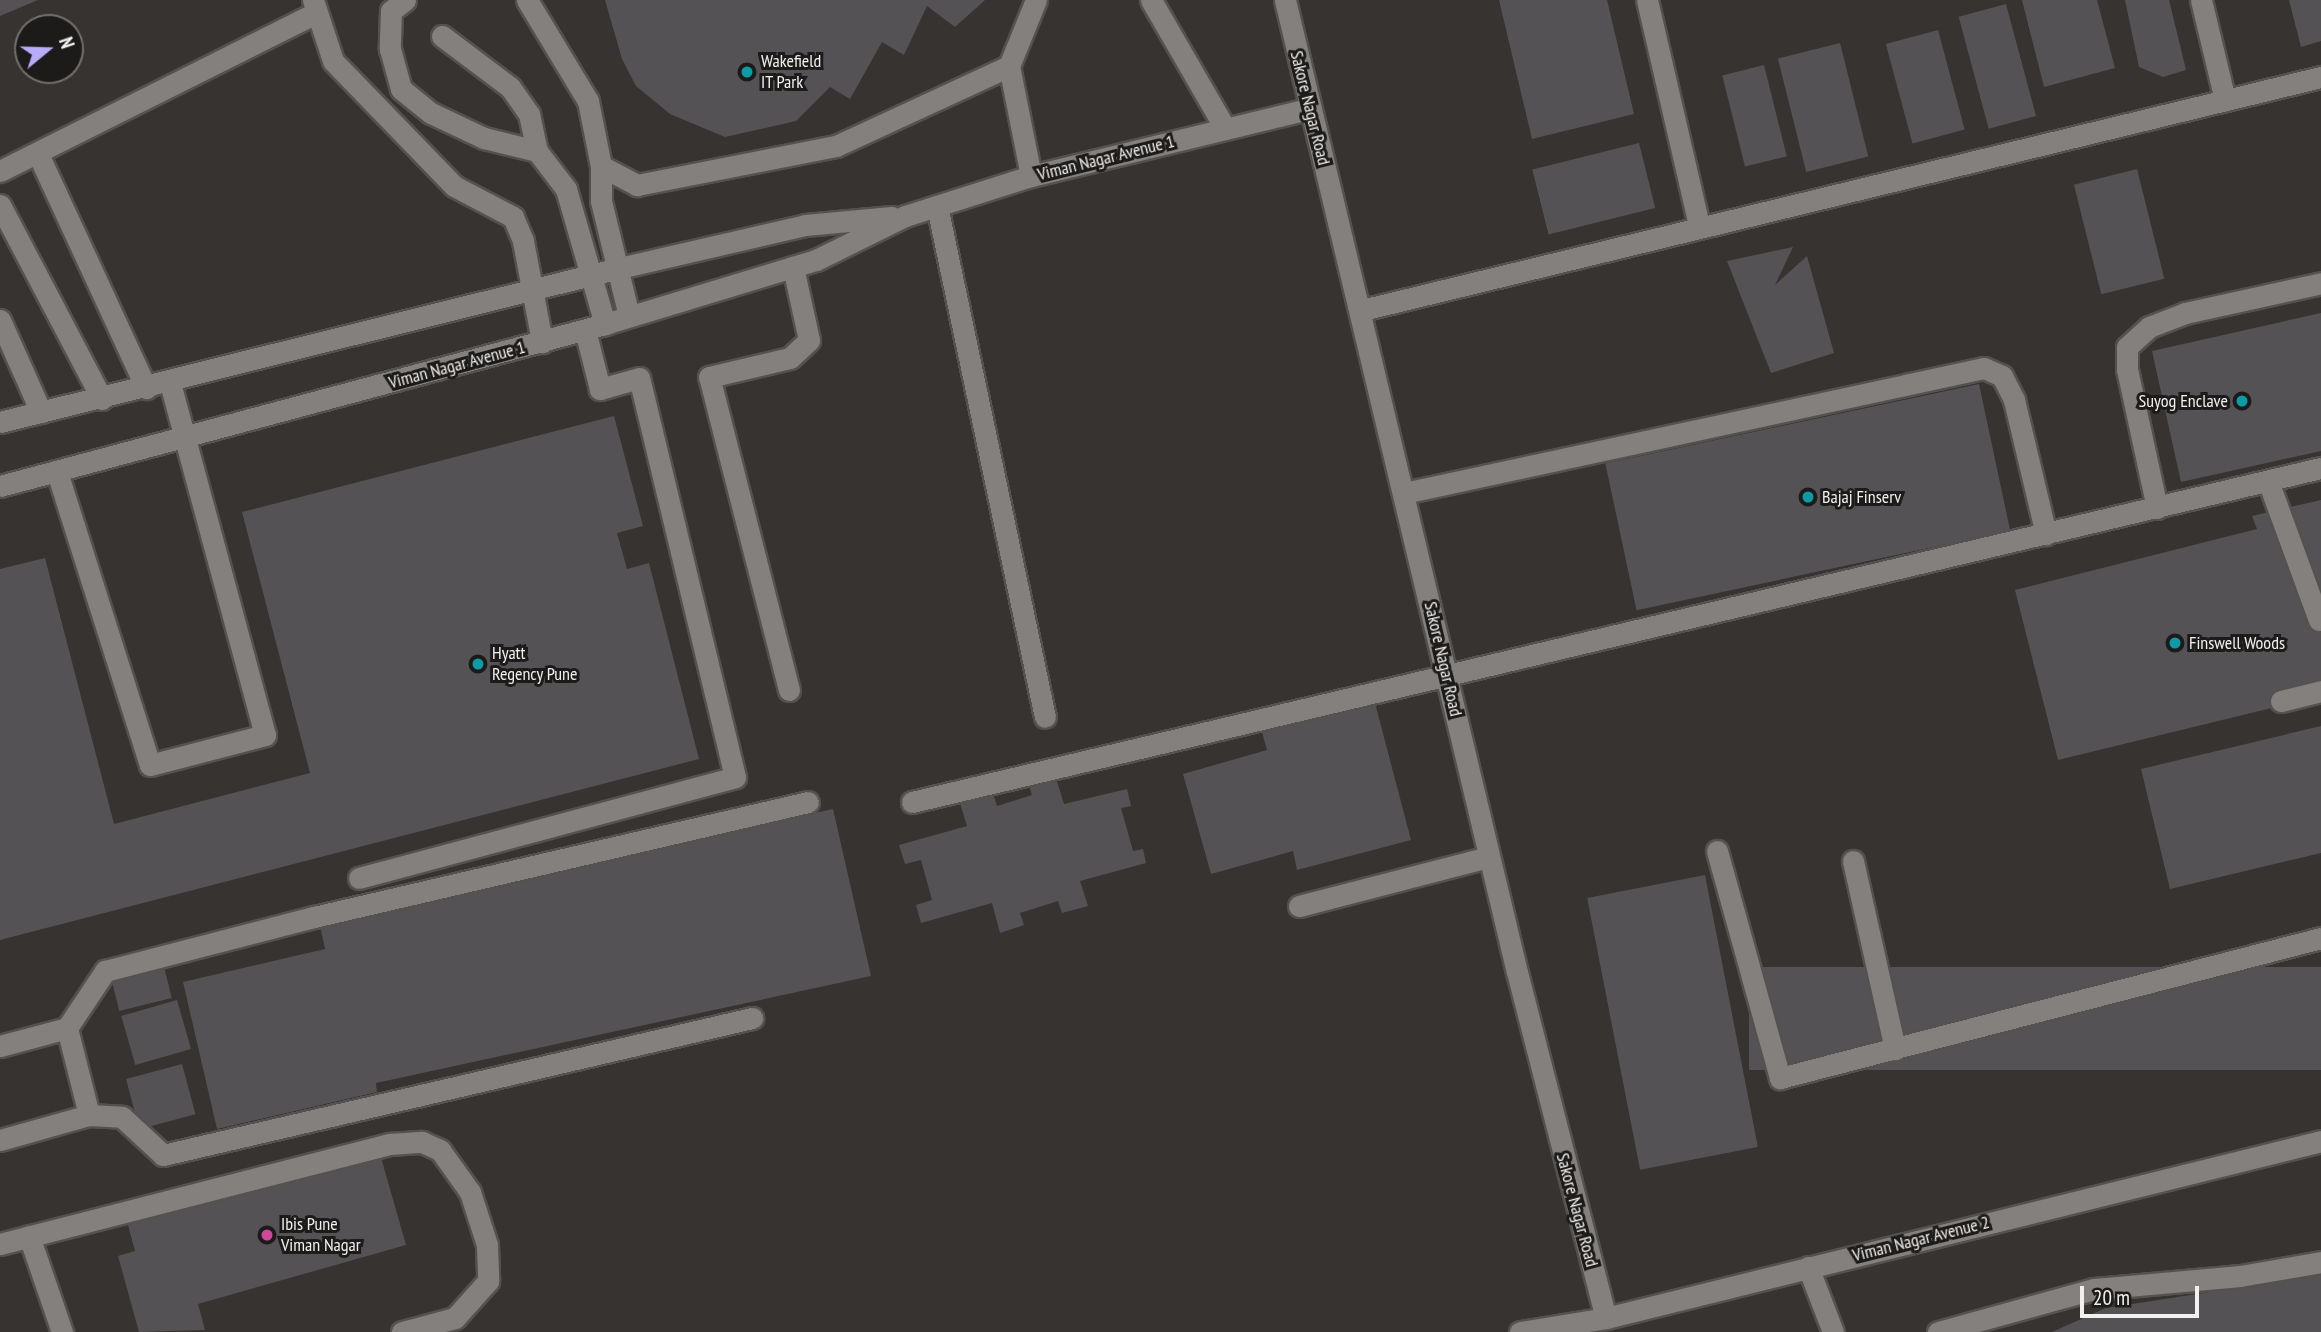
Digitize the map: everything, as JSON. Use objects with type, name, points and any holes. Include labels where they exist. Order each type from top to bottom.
[{"type":"street","points":[[405,0],[391,11],[390,49],[401,89],[430,113],[484,138],[537,151]]},
{"type":"street","points":[[527,0],[588,101],[601,166],[601,201],[615,269],[629,316]]},
{"type":"street","points":[[1031,176],[1009,65],[1036,0]]},
{"type":"street","points":[[1151,0],[1225,128]]},
{"type":"street","name":"Sakore Nagar Road","points":[[1285,0],[1309,109],[1362,310],[1489,857],[1606,1318]]},
{"type":"street","points":[[1647,0],[1699,226]]},
{"type":"street","points":[[2201,0],[2225,100]]},
{"type":"street","points":[[0,171],[38,154],[314,6],[333,61],[454,186],[513,217],[523,241],[542,342]]},
{"type":"street","points":[[359,878],[736,777],[639,378],[600,389],[592,274],[566,189],[537,151],[530,114],[510,87],[442,36]]},
{"type":"street","points":[[601,166],[637,185],[836,146],[1009,65]]},
{"type":"street","points":[[1362,310],[2321,77]]},
{"type":"street","name":"Viman Nagar Avenue 1","points":[[0,486],[595,327],[793,267],[905,216],[1031,176],[1309,109]]},
{"type":"street","points":[[38,154],[146,388]]},
{"type":"street","points":[[0,205],[102,398]]},
{"type":"street","points":[[937,206],[1045,717]]},
{"type":"street","name":"Viman Nagar Avenue 1","points":[[0,422],[170,382],[592,274],[805,225],[905,216]]},
{"type":"street","points":[[789,690],[709,377],[790,358],[809,340],[793,267]]},
{"type":"street","points":[[2157,508],[2127,369],[2127,347],[2149,327],[2185,313],[2321,283]]},
{"type":"street","points":[[0,320],[41,412]]},
{"type":"street","points":[[1404,493],[1984,368],[2001,376],[2014,400],[2046,534]]},
{"type":"street","points":[[57,472],[150,765],[265,735],[170,382]]},
{"type":"street","points":[[912,802],[2321,468]]},
{"type":"street","points":[[2268,481],[2319,620]]},
{"type":"street","points":[[2281,701],[2321,691]]},
{"type":"street","points":[[0,1046],[67,1028],[105,971],[314,917],[808,802]]},
{"type":"street","points":[[1717,851],[1780,1079],[2321,938]]},
{"type":"street","points":[[1299,906],[1489,857]]},
{"type":"street","points":[[1853,861],[1895,1049]]},
{"type":"street","points":[[0,1140],[89,1115],[122,1117],[163,1155],[752,1018]]},
{"type":"street","points":[[67,1028],[89,1115]]},
{"type":"street","name":"Viman Nagar Avenue 2","points":[[1520,1332],[1606,1318],[2321,1141]]},
{"type":"street","points":[[0,1244],[390,1144],[422,1142],[440,1150],[470,1192],[488,1244],[488,1281],[455,1318],[402,1332]]},
{"type":"street","points":[[29,1236],[62,1332]]},
{"type":"street","points":[[1938,1332],[2094,1289],[2240,1276],[2321,1262]]},
{"type":"street","points":[[1808,1267],[1833,1332]]},
{"type":"building","points":[[0,0],[38,0],[0,16]]},
{"type":"building","name":"Wakefield IT Park","points":[[605,0],[985,0],[955,27],[927,6],[904,55],[882,42],[850,99],[830,87],[796,121],[725,137],[670,114],[636,86],[622,59]]},
{"type":"building","points":[[1499,0],[1607,0],[1634,114],[1532,139]]},
{"type":"building","points":[[2022,0],[2097,0],[2115,68],[2044,87]]},
{"type":"building","points":[[2125,0],[2169,0],[2186,70],[2163,77],[2139,67]]},
{"type":"building","points":[[2289,0],[2321,0],[2321,41],[2301,47]]},
{"type":"building","points":[[2006,4],[2036,116],[1989,129],[1959,17]]},
{"type":"building","points":[[1938,30],[1965,129],[1912,143],[1886,44]]},
{"type":"building","points":[[1840,43],[1868,157],[1806,172],[1778,58]]},
{"type":"building","points":[[1764,65],[1787,156],[1745,167],[1722,75]]},
{"type":"building","points":[[1639,143],[1655,208],[1548,235],[1532,170]]},
{"type":"building","points":[[2137,169],[2164,279],[2101,294],[2074,185]]},
{"type":"building","points":[[1793,247],[1775,285],[1807,256],[1834,353],[1771,373],[1727,261]]},
{"type":"building","name":"Suyog Enclave","points":[[2321,313],[2321,451],[2181,482],[2152,351]]},
{"type":"building","name":"Bajaj Finserv","points":[[1979,384],[2010,531],[1637,610],[1605,463]]},
{"type":"building","name":"Hyatt Regency Pune","points":[[614,416],[643,526],[617,533],[627,569],[649,563],[699,759],[0,940],[0,569],[45,558],[114,824],[310,773],[242,512]]},
{"type":"building","name":"Finswell Woods","points":[[2321,500],[2321,696],[2058,760],[2015,590],[2257,529],[2252,516]]},
{"type":"building","points":[[1375,703],[1411,840],[1297,870],[1293,851],[1211,874],[1183,774],[1267,750],[1262,732]]},
{"type":"building","points":[[2321,726],[2321,853],[2170,889],[2141,769]]},
{"type":"building","points":[[1054,772],[1064,804],[1127,789],[1131,806],[1121,808],[1133,851],[1143,849],[1146,863],[1080,881],[1088,906],[1062,913],[1058,901],[1020,913],[1024,925],[1000,933],[992,903],[921,923],[916,905],[932,900],[921,860],[905,864],[899,845],[967,826],[959,800],[992,790],[997,806],[1032,795],[1027,780]]},
{"type":"building","points":[[833,809],[871,976],[376,1083],[377,1092],[217,1129],[183,982],[325,949],[319,921]]},
{"type":"building","points":[[1705,875],[1758,1147],[1640,1170],[1587,898]]},
{"type":"building","points":[[163,963],[172,998],[119,1011],[111,976]]},
{"type":"building","points":[[1749,967],[2321,967],[2321,1070],[1749,1070]]},
{"type":"building","points":[[177,1000],[191,1049],[135,1065],[121,1016]]},
{"type":"building","points":[[182,1064],[195,1114],[139,1129],[126,1079]]},
{"type":"building","name":"Ibis Pune Viman Nagar","points":[[380,1154],[406,1245],[198,1304],[205,1330],[139,1332],[118,1256],[135,1251],[128,1225]]},
{"type":"building","points":[[2321,1275],[2321,1332],[2052,1332],[2106,1308]]},
{"type":"place","name":"Wakefield IT Park","points":[[747,72]]},
{"type":"place","name":"Suyog Enclave","points":[[2242,401]]},
{"type":"place","name":"Bajaj Finserv","points":[[1808,497]]},
{"type":"place","name":"Finswell Woods","points":[[2175,643]]},
{"type":"place","name":"Hyatt Regency Pune","points":[[478,664]]},
{"type":"place","name":"Ibis Pune Viman Nagar","points":[[267,1235]]}]
